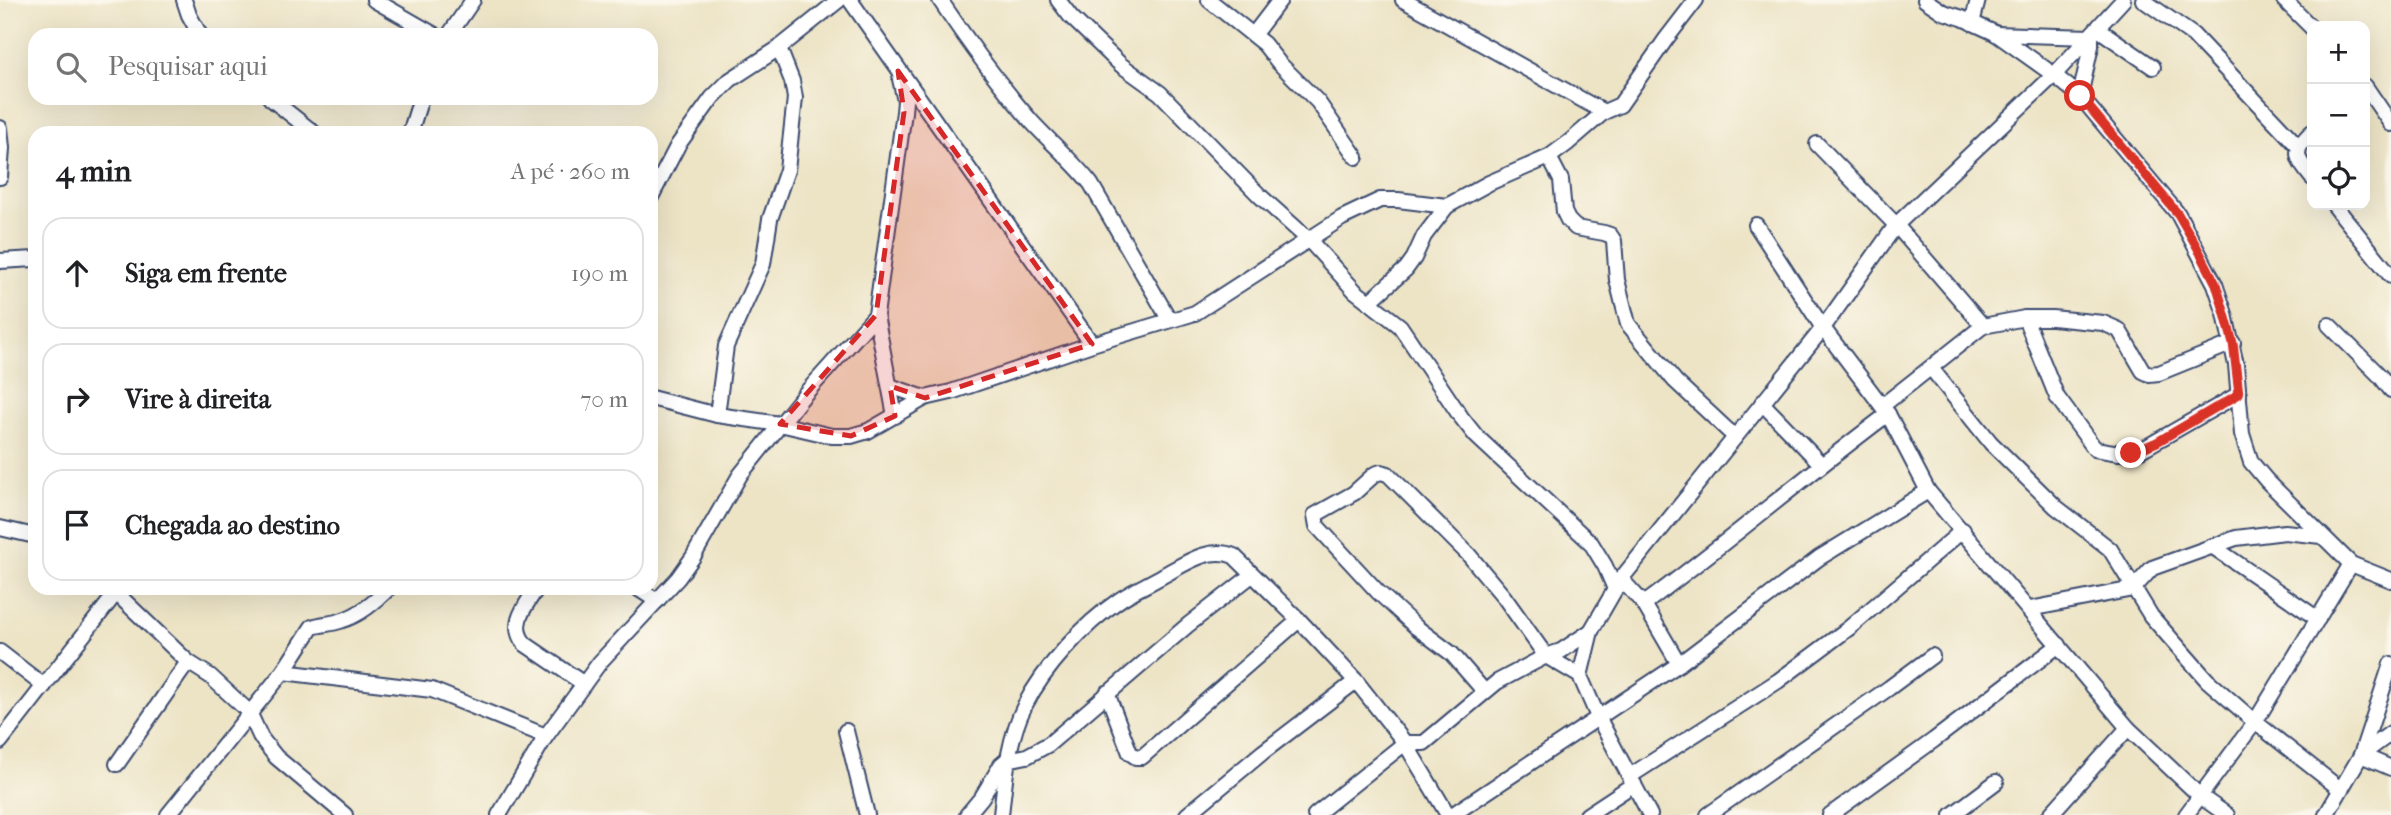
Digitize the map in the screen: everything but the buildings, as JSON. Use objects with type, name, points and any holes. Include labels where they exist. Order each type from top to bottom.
[{"type":"street","points":[[184,0],[196,28]]},
{"type":"street","points":[[374,0],[423,28]]},
{"type":"street","points":[[454,28],[473,0]]},
{"type":"street","points":[[658,184],[678,145],[712,99],[730,80],[779,48],[839,0]]},
{"type":"street","points":[[850,0],[1092,344]]},
{"type":"street","points":[[940,0],[1033,123],[1076,165],[1091,184],[1169,319]]},
{"type":"street","points":[[1058,0],[1071,17],[1121,65],[1160,93],[1260,196],[1309,240],[1355,291],[1400,326],[1476,436],[1591,543],[1618,584],[1644,604],[1679,664]]},
{"type":"street","points":[[1209,0],[1254,34],[1318,102],[1356,157]]},
{"type":"street","points":[[1254,34],[1280,0]]},
{"type":"street","points":[[1403,0],[1604,112]]},
{"type":"street","points":[[1370,302],[1406,269],[1424,236],[1447,206],[1489,183],[1549,157],[1604,112],[1620,105],[1696,0]]},
{"type":"street","points":[[1925,0],[1943,12],[1994,33],[2080,96],[2178,214],[2216,284],[2233,343],[2242,434],[2251,462],[2351,564],[2391,580]]},
{"type":"street","points":[[1972,23],[1978,0]]},
{"type":"street","points":[[1580,676],[1591,631],[1618,584],[1823,328],[1896,225],[2054,75],[2123,0]]},
{"type":"street","points":[[2143,0],[2193,35],[2298,146],[2299,162],[2307,172]]},
{"type":"street","points":[[2284,0],[2307,23]]},
{"type":"street","points":[[1994,33],[2094,33],[2153,67]]},
{"type":"street","points":[[2080,96],[2094,33]]},
{"type":"street","points":[[717,415],[726,346],[763,264],[770,219],[787,170],[795,98],[792,81],[779,48]]},
{"type":"street","points":[[895,416],[876,315],[904,112],[904,90],[898,71]]},
{"type":"street","points":[[2370,94],[2391,124]]},
{"type":"street","points":[[279,105],[305,126]]},
{"type":"street","points":[[412,126],[419,105]]},
{"type":"street","points":[[0,128],[0,177]]},
{"type":"street","points":[[2298,146],[2307,137]]},
{"type":"street","points":[[1817,144],[1896,225],[1983,326]]},
{"type":"street","points":[[1549,157],[1561,180],[1564,212],[1568,220],[1576,228],[1610,235],[1614,241],[1617,280],[1628,324],[1675,381],[1735,437]]},
{"type":"street","points":[[658,400],[717,415],[780,424],[832,436],[851,436],[868,431],[925,398],[1195,313],[1342,218],[1380,200],[1447,206]]},
{"type":"street","points":[[2337,210],[2391,276]]},
{"type":"street","points":[[1756,225],[1823,328],[1885,410],[1928,491],[2128,728],[2200,796],[2227,815]]},
{"type":"street","points":[[0,261],[28,259]]},
{"type":"street","points":[[499,815],[546,736],[600,662],[657,601],[693,557],[740,474],[780,424],[876,315]]},
{"type":"street","points":[[1644,604],[1706,558],[1821,464],[1983,326],[2025,318],[2103,323],[2119,330],[2143,371],[2149,374],[2159,373],[2233,343]]},
{"type":"street","points":[[2025,318],[2057,397],[2095,449],[2119,453],[2141,450],[2239,394]]},
{"type":"street","points":[[2329,325],[2391,390]]},
{"type":"street","points":[[1931,368],[1991,443],[2056,506],[2110,549],[2151,615],[2193,665],[2255,722],[2340,789]]},
{"type":"street","points":[[890,386],[925,398]]},
{"type":"street","points":[[1762,403],[1821,464]]},
{"type":"street","points":[[1484,691],[1452,654],[1416,627],[1378,592],[1317,526],[1315,515],[1354,493],[1375,474],[1388,474],[1442,525],[1468,554],[1504,597],[1546,656],[1580,676],[1598,717],[1650,815]]},
{"type":"street","points":[[1001,815],[1007,760],[1025,706],[1041,680],[1062,654],[1117,602],[1191,560],[1209,553],[1223,552],[1234,556],[1356,681],[1405,743],[1450,815],[1679,664],[1819,558],[1928,491]]},
{"type":"street","points":[[0,528],[28,534]]},
{"type":"street","points":[[1587,815],[1632,780],[1849,628],[1962,530]]},
{"type":"street","points":[[2030,609],[2133,589],[2152,568],[2236,538],[2285,532],[2321,536]]},
{"type":"street","points":[[2212,546],[2318,619]]},
{"type":"street","points":[[2186,815],[2255,722],[2351,564]]},
{"type":"street","points":[[967,815],[982,797],[994,772],[1007,760],[1027,756],[1049,744],[1188,625],[1252,575]]},
{"type":"street","points":[[0,742],[112,595]]},
{"type":"street","points":[[121,595],[188,662],[210,676],[249,712],[261,738],[276,757],[345,815]]},
{"type":"street","points":[[170,814],[296,654],[312,627],[338,622],[356,614],[381,595]]},
{"type":"street","points":[[533,595],[518,618],[520,638],[584,684]]},
{"type":"street","points":[[648,595],[657,601]]},
{"type":"street","points":[[1107,693],[1130,753],[1142,757],[1299,620]]},
{"type":"street","points":[[1315,815],[1405,743],[1424,743],[1484,691],[1512,672],[1561,652],[1591,631]]},
{"type":"street","points":[[1830,815],[2059,645]]},
{"type":"street","points":[[0,652],[44,686]]},
{"type":"street","points":[[1708,815],[1932,656]]},
{"type":"street","points":[[117,764],[188,662]]},
{"type":"street","points":[[2326,815],[2361,755],[2391,664]]},
{"type":"street","points":[[283,671],[432,690],[546,736]]},
{"type":"street","points":[[1187,815],[1262,752],[1356,681]]},
{"type":"street","points":[[2053,814],[2128,728]]},
{"type":"street","points":[[846,731],[867,815]]},
{"type":"street","points":[[2361,755],[2391,733]]},
{"type":"street","points":[[232,734],[261,738]]},
{"type":"street","points":[[2361,755],[2391,768]]},
{"type":"street","points":[[1952,815],[1996,782]]},
{"type":"highlighted area","points":[[898,71],[1092,344],[925,398],[890,386],[895,416],[851,436],[780,424],[876,315],[904,112]]},
{"type":"route","points":[[2080,96],[2178,214],[2216,284],[2233,343],[2239,394],[2157,442],[2131,453]]}]
